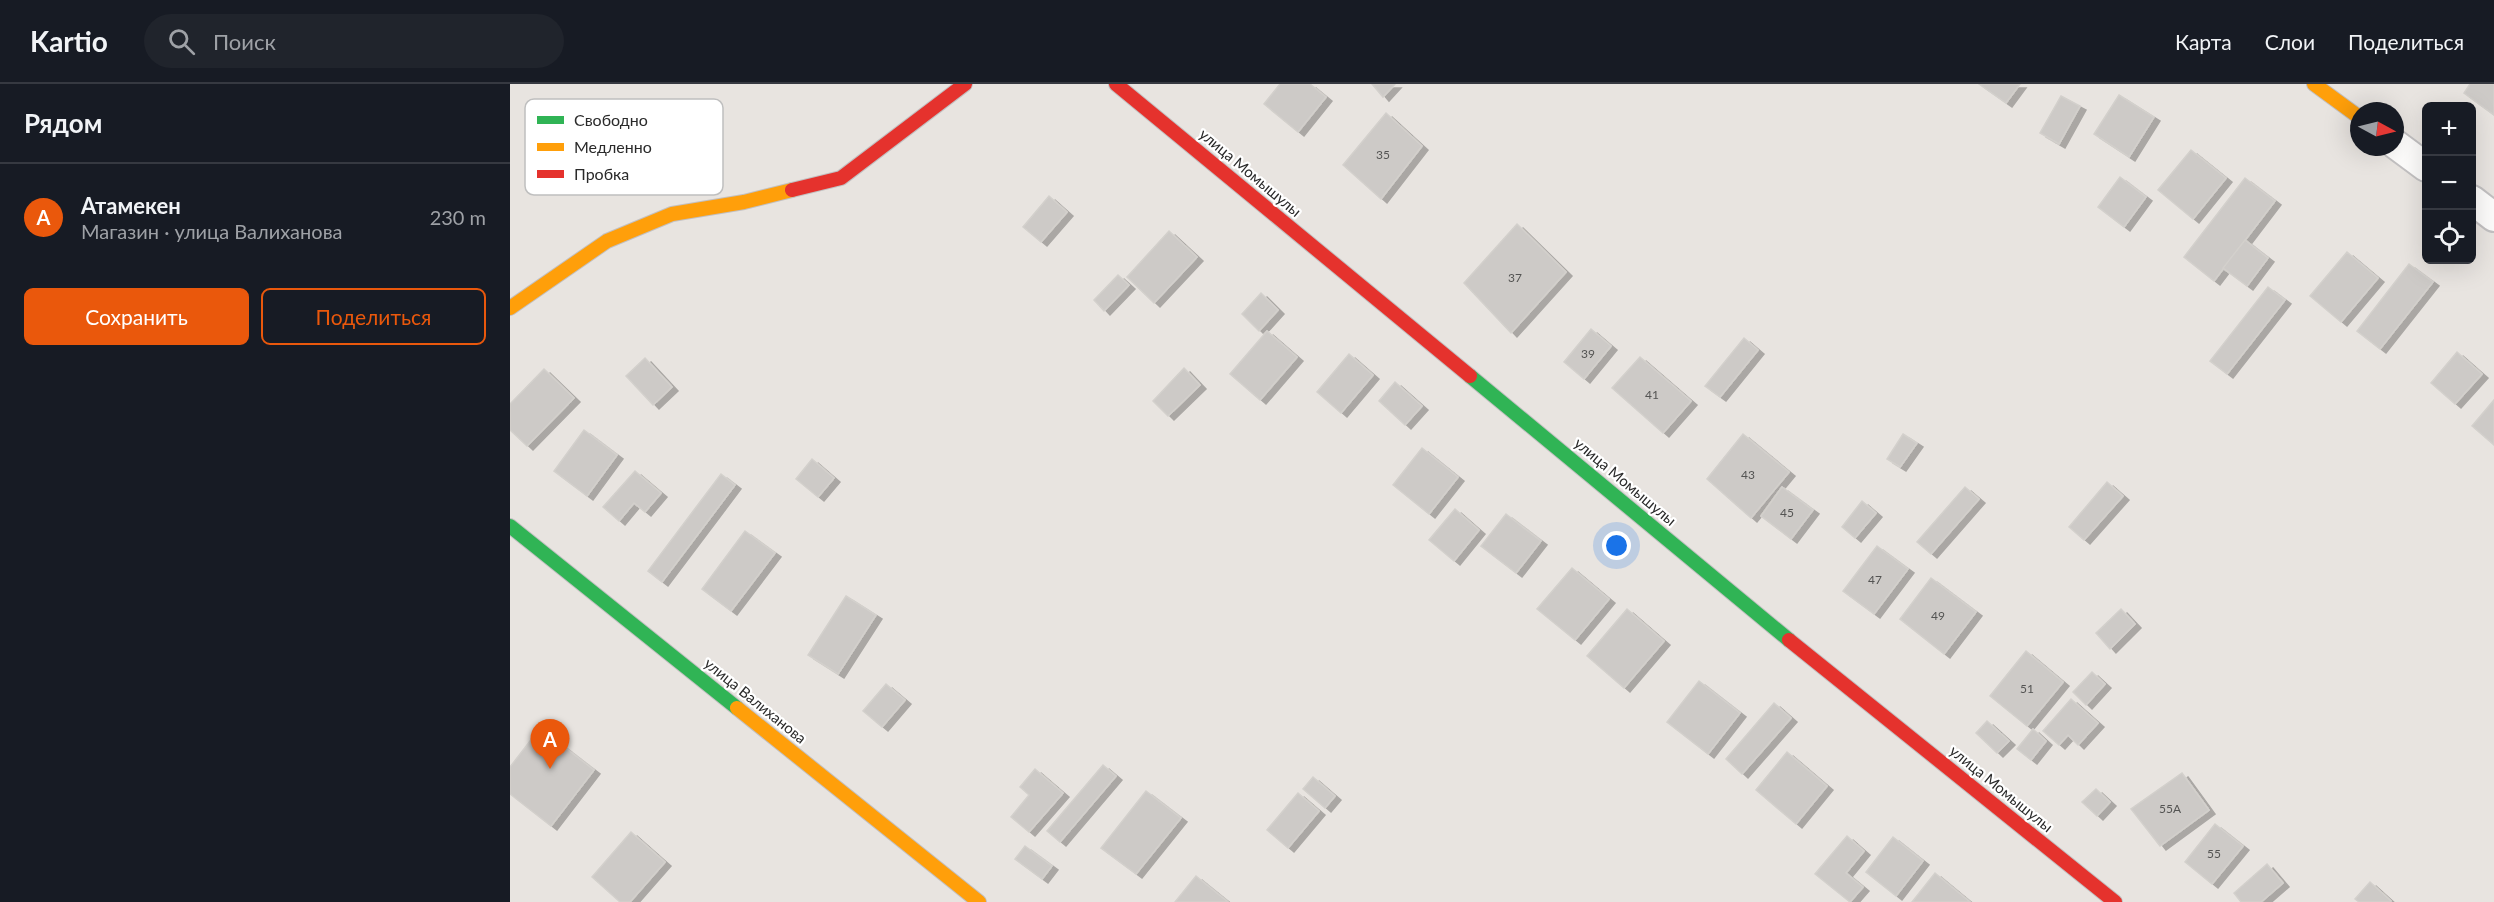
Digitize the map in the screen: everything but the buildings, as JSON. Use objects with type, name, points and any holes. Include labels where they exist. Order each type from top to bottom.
[{"type":"street","points":[[510,308],[607,241],[672,214],[744,202],[841,178],[965,84]]},
{"type":"street","name":"улица Момышулы","points":[[1116,84],[1790,640],[2115,902]]},
{"type":"street","points":[[2314,84],[2350,110]]},
{"type":"street","points":[[2404,150],[2422,163]]},
{"type":"street","points":[[2476,203],[2494,217]]},
{"type":"street","name":"улица Валиханова","points":[[510,526],[979,902]]},
{"type":"traffic: fast","points":[[1470,376],[1789,640]]},
{"type":"traffic: fast","points":[[510,526],[737,708]]},
{"type":"traffic: slow","points":[[2314,84],[2350,110]]},
{"type":"traffic: slow","points":[[510,308],[607,241],[672,214],[744,202],[792,190]]},
{"type":"traffic: slow","points":[[737,708],[979,902]]},
{"type":"traffic: jam","points":[[792,190],[841,178],[965,84]]},
{"type":"traffic: jam","points":[[1116,84],[1470,376]]},
{"type":"traffic: jam","points":[[1789,640],[2115,902]]},
{"type":"place","name":"Атамекен","points":[[550,769]]}]
